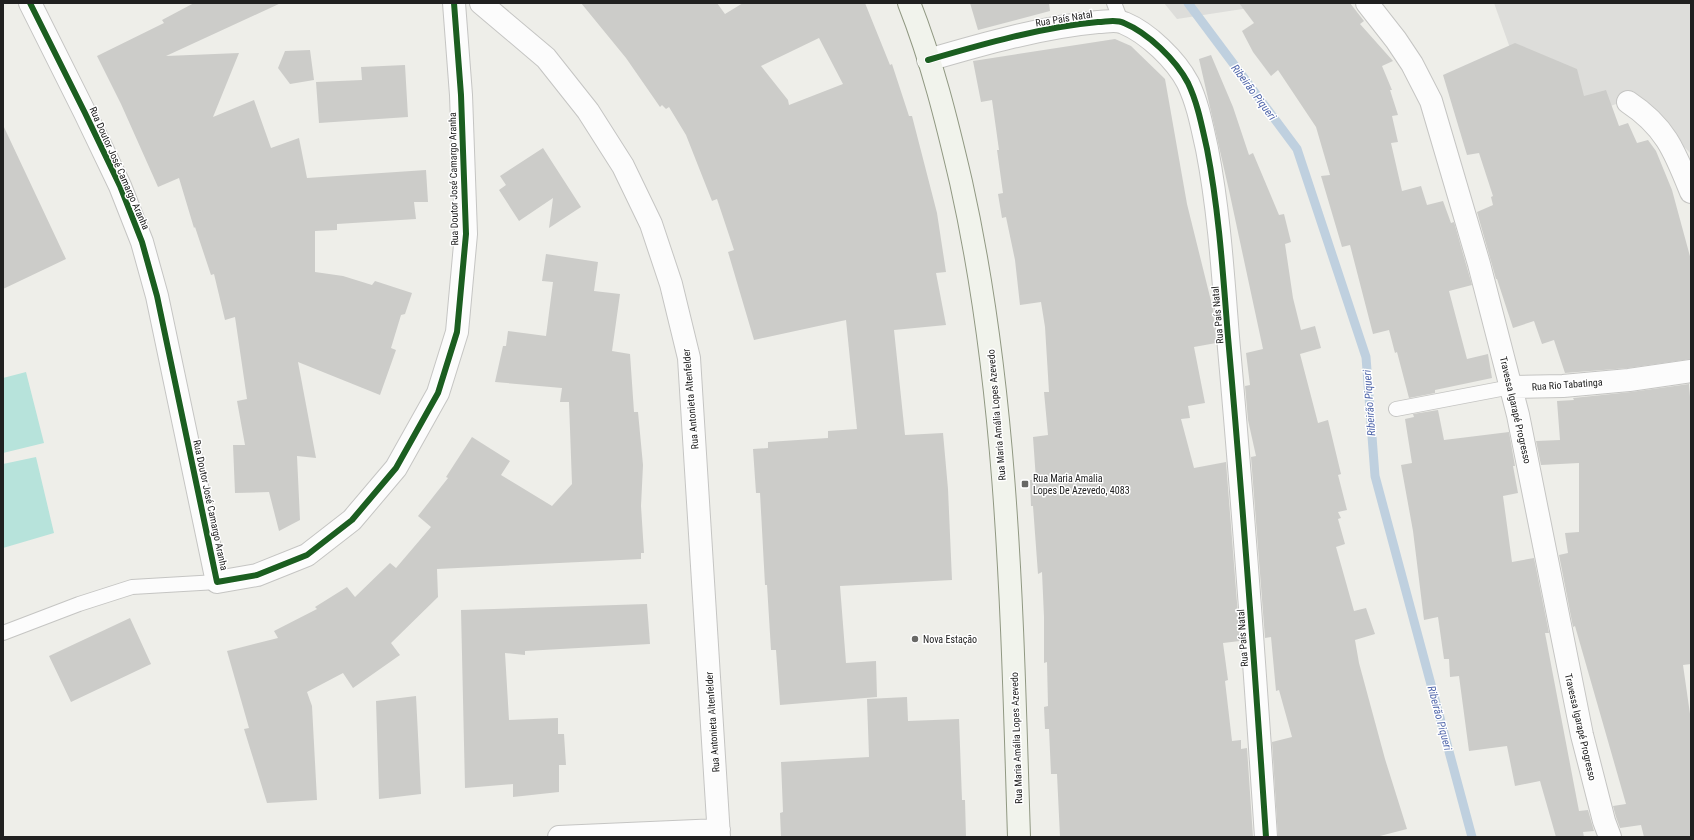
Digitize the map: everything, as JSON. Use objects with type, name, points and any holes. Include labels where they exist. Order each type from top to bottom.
[{"type":"main road","name":"Rua Maria Amália Lopes Azevedo","points":[[909,3],[928,60],[946,123],[966,205],[982,288],[991,349],[1014,655],[1019,837]]},
{"type":"street","name":"Rua Doutor José Camargo Aranha","points":[[30,3],[120,186],[142,242],[157,296],[217,582],[257,575],[307,555],[352,520],[396,468],[438,393],[457,332],[466,234],[461,95],[454,3]]},
{"type":"street","name":"Rua Antonieta Altenfelder","points":[[481,3],[546,58],[588,111],[623,166],[647,217],[671,284],[689,358],[719,834]]},
{"type":"street","name":"Travessa Igarapé Progresso","points":[[1367,3],[1396,40],[1412,64],[1431,101],[1479,264],[1523,436],[1582,735],[1604,821],[1610,837]]},
{"type":"street","name":"Rua País Natal","points":[[928,60],[973,47],[1078,24],[1117,12],[1162,50],[1188,83],[1200,116],[1214,186],[1220,231],[1242,499],[1266,837]]},
{"type":"street","points":[[1628,102],[1642,111],[1657,124],[1670,143],[1691,192]]},
{"type":"street","name":"Rua Rio Tabatinga","points":[[1511,387],[1563,386],[1629,380],[1691,370]]},
{"type":"street","points":[[559,837],[719,834]]},
{"type":"lane","name":"Rua Rio Tabatinga","points":[[1396,409],[1511,387]]},
{"type":"lane","points":[[3,633],[72,607],[132,587],[217,582]]},
{"type":"shaded area","points":[[1164,3],[1282,3],[1177,19]]},
{"type":"shaded area","points":[[1494,3],[1691,3],[1691,154],[1637,97],[1539,130]]},
{"type":"shaded area","points":[[26,372],[44,443],[3,453],[3,378]]},
{"type":"shaded area","points":[[36,457],[54,533],[3,548],[3,464]]},
{"type":"building","points":[[194,3],[281,3],[166,56],[239,53],[213,117],[254,100],[271,148],[299,138],[307,178],[426,170],[428,202],[414,202],[416,219],[337,224],[337,230],[315,231],[315,272],[343,276],[372,285],[375,281],[412,293],[405,314],[401,315],[391,348],[396,350],[380,395],[298,362],[316,458],[297,456],[300,520],[279,531],[269,492],[235,493],[233,445],[245,445],[237,401],[247,399],[235,317],[225,320],[214,274],[211,275],[195,227],[194,228],[179,178],[158,187],[121,104],[97,56],[164,23],[162,20]]},
{"type":"building","points":[[581,3],[717,3],[725,14],[743,3],[865,3],[890,65],[892,64],[909,116],[912,116],[937,213],[946,272],[936,273],[946,325],[894,330],[905,435],[943,433],[948,489],[952,580],[840,586],[846,663],[876,661],[877,697],[780,705],[776,650],[771,650],[767,585],[765,585],[760,493],[756,493],[753,449],[768,448],[768,442],[828,438],[828,431],[857,429],[846,320],[754,340],[728,252],[734,250],[717,199],[712,201],[686,135],[669,107],[666,109],[662,105],[660,107],[626,58]],"holes":[[[819,38],[843,84],[789,105],[788,100],[761,66]]]},
{"type":"building","points":[[970,3],[1049,3],[1050,11],[978,30]]},
{"type":"building","points":[[1239,3],[1350,3],[1364,21],[1360,24],[1393,61],[1382,66],[1392,90],[1390,90],[1398,115],[1392,116],[1398,142],[1391,143],[1402,191],[1421,186],[1427,205],[1443,201],[1451,223],[1454,222],[1472,285],[1449,291],[1467,359],[1488,354],[1492,378],[1435,390],[1435,393],[1409,398],[1397,352],[1395,353],[1389,330],[1373,334],[1350,245],[1342,247],[1321,176],[1330,175],[1316,127],[1278,70],[1271,76],[1253,52],[1242,31],[1254,23]]},
{"type":"building","points":[[1115,39],[1131,46],[1165,79],[1187,204],[1213,309],[1216,343],[1194,347],[1205,403],[1188,406],[1190,418],[1181,419],[1194,468],[1226,462],[1240,641],[1223,643],[1228,680],[1225,681],[1232,741],[1241,740],[1241,749],[1247,748],[1253,837],[1060,837],[1057,774],[1051,774],[1049,729],[1045,729],[1044,707],[1048,706],[1047,662],[1044,663],[1042,572],[1038,574],[1033,506],[1031,506],[1030,480],[1036,480],[1033,437],[1048,435],[1044,392],[1049,392],[1045,327],[1041,302],[1020,305],[1015,260],[1006,217],[1002,218],[998,194],[1003,193],[992,100],[981,102],[973,61]]},
{"type":"building","points":[[1515,43],[1577,69],[1584,96],[1606,90],[1619,126],[1628,123],[1637,143],[1648,140],[1656,151],[1672,190],[1691,260],[1691,359],[1628,368],[1565,373],[1554,340],[1542,344],[1534,321],[1513,328],[1496,279],[1477,212],[1493,205],[1491,197],[1493,196],[1479,153],[1467,155],[1443,75]]},
{"type":"building","points":[[310,50],[314,80],[290,84],[278,68],[285,51]]},
{"type":"building","points":[[1211,55],[1233,107],[1249,155],[1253,153],[1279,215],[1284,214],[1291,242],[1285,244],[1293,298],[1301,330],[1315,326],[1321,348],[1300,354],[1318,423],[1328,420],[1341,474],[1338,475],[1347,510],[1338,512],[1341,518],[1338,519],[1345,544],[1336,547],[1354,611],[1366,608],[1375,634],[1355,640],[1359,663],[1385,759],[1407,829],[1376,837],[1278,837],[1272,742],[1292,737],[1279,690],[1276,691],[1271,637],[1265,638],[1251,457],[1256,456],[1248,420],[1245,386],[1250,385],[1246,353],[1263,349],[1199,59]]},
{"type":"building","points":[[405,65],[408,117],[319,123],[316,82],[362,80],[361,67]]},
{"type":"building","points":[[3,125],[66,259],[3,289]]},
{"type":"building","points":[[543,148],[581,207],[549,228],[553,198],[519,221],[499,190],[506,185],[500,176]]},
{"type":"building","points":[[546,254],[598,262],[594,291],[620,294],[612,351],[630,354],[634,412],[638,412],[643,465],[641,506],[644,553],[641,553],[641,559],[437,569],[438,597],[391,643],[400,655],[353,688],[343,673],[307,692],[312,706],[317,800],[267,803],[244,729],[249,728],[227,651],[278,638],[274,631],[317,609],[315,607],[347,587],[355,597],[390,563],[396,568],[431,527],[418,516],[448,478],[446,477],[472,437],[510,461],[501,475],[552,506],[572,484],[569,402],[560,402],[562,388],[495,382],[503,346],[506,346],[508,331],[546,336],[553,282],[542,281]]},
{"type":"building","points":[[1689,384],[1691,410],[1691,664],[1683,665],[1691,721],[1691,837],[1644,837],[1641,825],[1620,828],[1616,817],[1613,806],[1626,804],[1575,626],[1573,627],[1559,555],[1568,553],[1565,533],[1579,532],[1579,463],[1541,465],[1536,441],[1560,440],[1557,401]]},
{"type":"building","points":[[1438,410],[1444,440],[1509,432],[1518,493],[1503,496],[1512,562],[1534,558],[1549,633],[1545,633],[1579,811],[1588,810],[1594,831],[1583,832],[1584,837],[1556,837],[1540,781],[1515,786],[1507,746],[1469,751],[1459,676],[1450,677],[1449,659],[1444,659],[1438,617],[1424,620],[1413,531],[1401,465],[1412,463],[1405,419],[1414,417],[1413,414]]},
{"type":"building","points":[[647,604],[650,644],[525,651],[525,655],[505,653],[509,720],[558,718],[558,734],[564,734],[566,765],[559,765],[559,792],[513,797],[513,784],[465,788],[461,610]]},
{"type":"building","points":[[130,618],[151,664],[71,702],[49,656]]},
{"type":"building","points":[[416,696],[421,794],[379,799],[376,701]]},
{"type":"building","points":[[907,697],[908,721],[959,719],[962,800],[965,800],[966,837],[781,837],[780,813],[783,812],[781,762],[869,757],[867,699]]},
{"type":"waterway","name":"Ribeirão Piqueri","points":[[1188,3],[1297,149],[1366,357],[1375,476],[1472,837]]},
{"type":"cycle path","points":[[30,3],[120,186],[142,242],[157,296],[217,582],[257,575],[307,555],[352,520],[396,468],[438,393],[457,332],[466,234],[461,95],[454,3]]},
{"type":"cycle path","points":[[928,60],[991,42],[1034,32],[1077,24],[1118,21],[1142,33],[1152,40],[1176,65],[1188,83],[1199,116],[1207,149],[1215,196],[1220,243],[1244,525],[1266,837]]},
{"type":"place","name":"Rua Maria Amalia Lopes De Azevedo, 4083","points":[[1025,484]]},
{"type":"place","name":"Nova Estação","points":[[915,639]]}]
